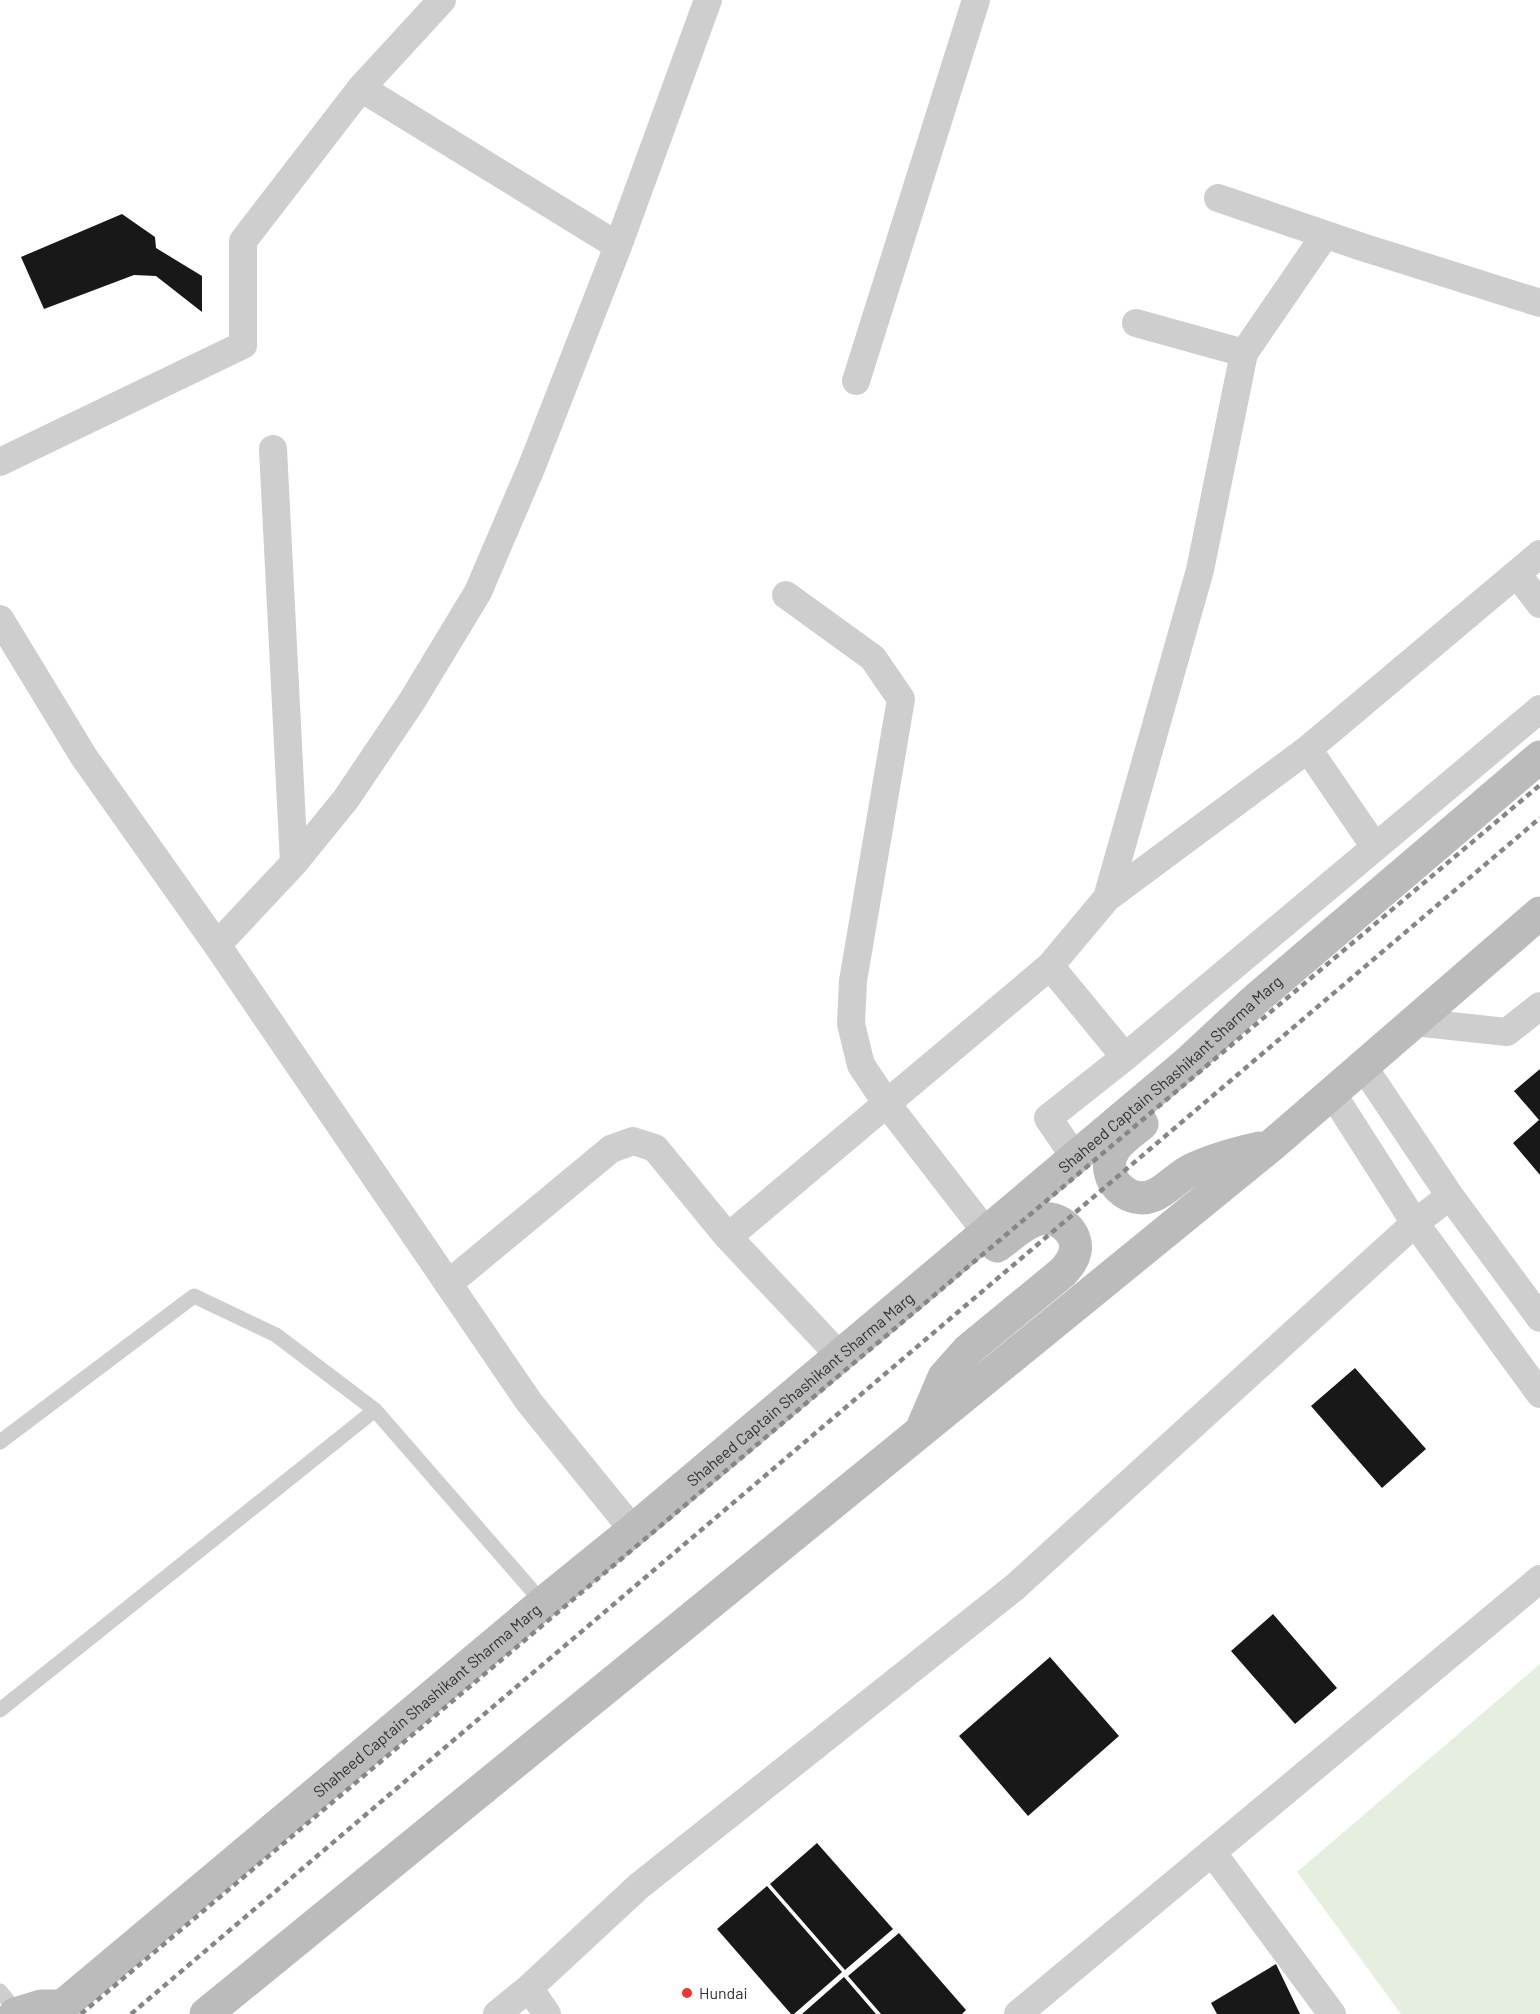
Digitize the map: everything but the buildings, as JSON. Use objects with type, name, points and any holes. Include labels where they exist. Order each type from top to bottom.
[{"type":"main road","name":"Shaheed Captain Shashikant Sharma Marg","points":[[58,2010],[986,1232],[1540,757]]},
{"type":"main road","points":[[206,2014],[1272,1145],[1540,913]]},
{"type":"main road","points":[[1187,1062],[1154,1114],[1119,1142],[1112,1152],[1109,1164],[1111,1175],[1117,1186],[1126,1194],[1138,1198],[1150,1197],[1161,1193],[1192,1170],[1231,1155],[1272,1145]]},
{"type":"main road","points":[[850,1346],[931,1295],[1030,1222],[1042,1218],[1056,1220],[1066,1226],[1073,1237],[1076,1250],[1071,1262],[1063,1272],[968,1350],[944,1377],[921,1431]]},
{"type":"main road","points":[[13,2008],[41,2006],[58,2010]]},
{"type":"street","points":[[0,462],[243,345],[243,241],[362,88],[442,0]]},
{"type":"street","points":[[217,945],[294,863],[346,799],[412,701],[478,592],[532,466],[618,246],[708,0]]},
{"type":"street","points":[[856,381],[976,0]]},
{"type":"street","points":[[362,88],[618,246]]},
{"type":"street","points":[[1218,198],[1325,235],[1540,303]]},
{"type":"street","points":[[1107,898],[1200,570],[1244,353],[1325,235]]},
{"type":"street","points":[[1136,323],[1244,353]]},
{"type":"street","points":[[273,449],[294,863]]},
{"type":"street","points":[[728,1237],[1050,966],[1107,898],[1308,749],[1540,554]]},
{"type":"street","points":[[1517,574],[1540,604]]},
{"type":"street","points":[[786,595],[873,658],[901,699],[853,981],[851,1024],[861,1065],[887,1104],[986,1232]]},
{"type":"street","points":[[0,619],[84,757],[217,945],[529,1402],[633,1530]]},
{"type":"street","points":[[1074,1156],[1048,1118],[1125,1057],[1540,709]]},
{"type":"street","points":[[1308,749],[1374,847]]},
{"type":"street","points":[[1050,966],[1125,1057]]},
{"type":"street","points":[[1414,1022],[1507,1032],[1540,1006]]},
{"type":"street","points":[[1363,1066],[1450,1196],[1540,1318]]},
{"type":"street","points":[[1332,1093],[1415,1223],[1540,1394]]},
{"type":"street","points":[[448,1284],[611,1149],[633,1141],[655,1148],[728,1237],[850,1346]]},
{"type":"street","points":[[497,2014],[529,1988],[639,1886],[1015,1587],[1415,1223],[1450,1196]]},
{"type":"street","points":[[1018,2014],[1540,1579]]},
{"type":"street","points":[[1212,1852],[1332,2014]]},
{"type":"street","points":[[529,1988],[547,2014]]},
{"type":"lane","points":[[0,1442],[194,1296],[276,1335],[375,1410],[543,1603]]},
{"type":"lane","points":[[0,1710],[375,1410]]},
{"type":"shaded area","points":[[1540,1664],[1540,2014],[1401,2014],[1297,1872]]},
{"type":"railway","points":[[81,2014],[1540,785]]},
{"type":"railway","points":[[131,2014],[1540,818]]},
{"type":"place","name":"Hundai","points":[[687,1993]]}]
